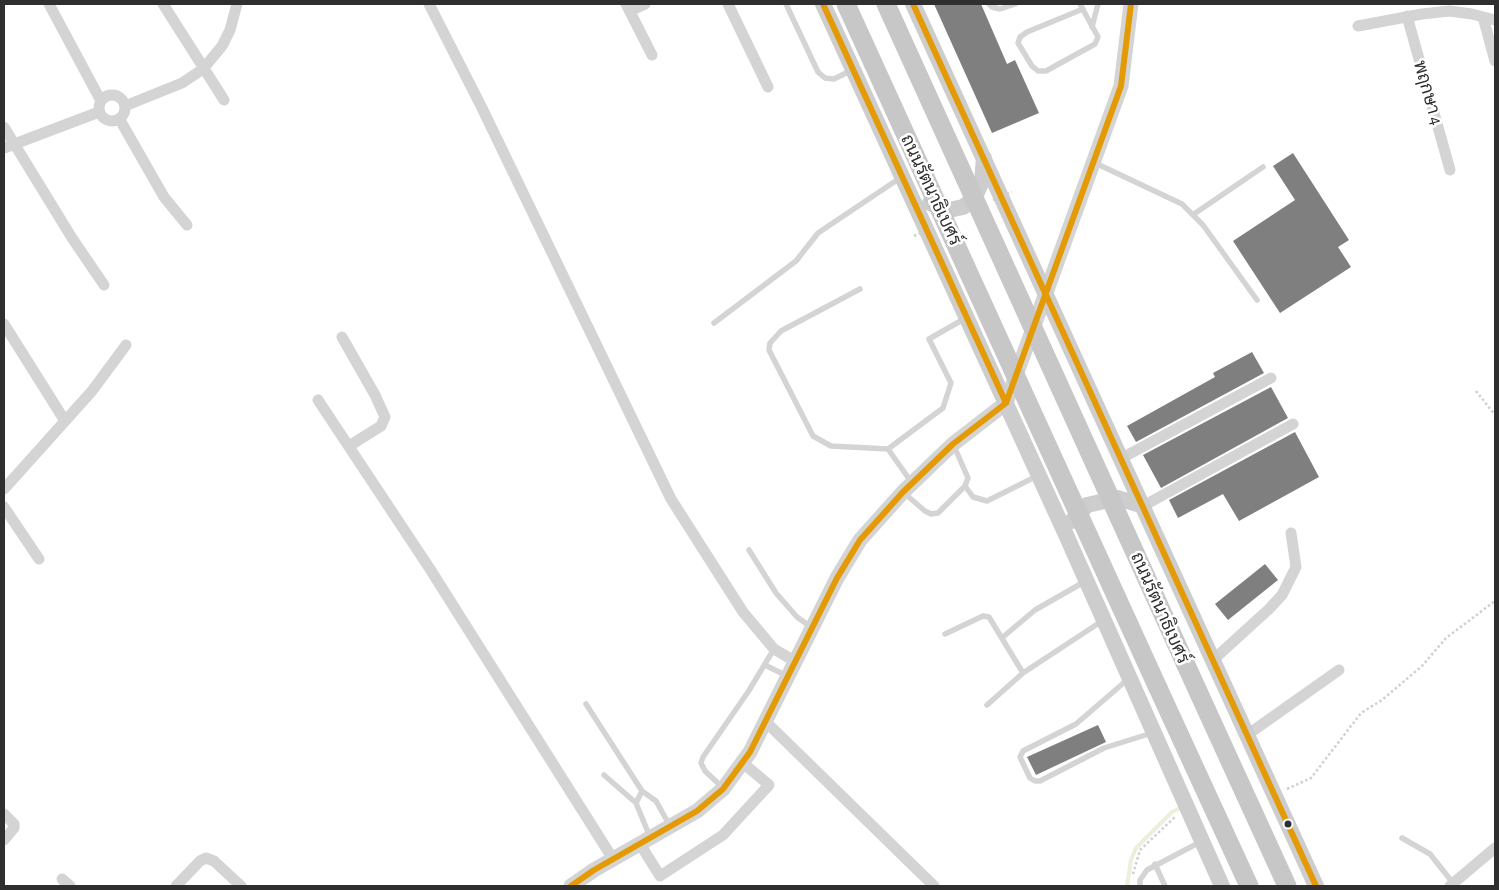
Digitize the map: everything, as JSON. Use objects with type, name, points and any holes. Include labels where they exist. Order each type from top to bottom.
[{"type":"main road","name":"ถนนรัตนาธิเบศร์","points":[[823,4],[1006,403],[1222,886]]},
{"type":"main road","name":"ถนนรัตนาธิเบศร์","points":[[846,4],[1249,886]]},
{"type":"main road","name":"ถนนรัตนาธิเบศร์","points":[[886,4],[1287,886]]},
{"type":"main road","name":"ถนนรัตนาธิเบศร์","points":[[914,4],[1316,886]]},
{"type":"main road","points":[[905,183],[926,202],[949,210],[963,207],[974,199],[982,181],[984,156]]},
{"type":"main road","points":[[1067,538],[1073,518],[1087,505],[1118,498],[1143,506]]},
{"type":"street","points":[[49,4],[107,121],[120,120]]},
{"type":"street","points":[[163,4],[224,100]]},
{"type":"street","points":[[125,106],[182,83],[203,69],[222,46],[230,30],[237,4]]},
{"type":"street","points":[[429,4],[485,115],[671,499],[743,612],[774,649],[796,662]]},
{"type":"street","points":[[645,4],[628,7],[652,55]]},
{"type":"street","points":[[728,4],[768,87]]},
{"type":"street","points":[[571,886],[613,859],[697,812],[723,789],[743,763],[766,722],[837,578],[860,540],[907,487],[953,444],[1006,403],[1122,86],[1131,4]]},
{"type":"street","points":[[1358,26],[1407,16],[1449,11],[1477,11],[1495,20]]},
{"type":"street","points":[[1477,11],[1495,61]]},
{"type":"street","name":"พฤกษา 4","points":[[1407,16],[1450,170]]},
{"type":"street","points":[[8,146],[100,106],[112,95],[118,96],[125,106],[125,111],[120,120]]},
{"type":"street","points":[[120,120],[164,197],[187,225]]},
{"type":"street","points":[[4,127],[8,146],[104,285]]},
{"type":"street","points":[[4,324],[65,421]]},
{"type":"street","points":[[342,337],[375,395],[385,417],[381,426],[349,446]]},
{"type":"street","points":[[4,489],[110,369],[126,346]]},
{"type":"street","points":[[1120,459],[1271,378]]},
{"type":"street","points":[[318,400],[430,569],[613,859]]},
{"type":"street","points":[[1143,506],[1293,424]]},
{"type":"street","points":[[4,507],[39,559]]},
{"type":"street","points":[[1213,660],[1282,595],[1296,567],[1290,533]]},
{"type":"street","points":[[1247,735],[1339,670]]},
{"type":"street","points":[[766,722],[934,886]]},
{"type":"street","points":[[645,841],[660,876],[723,835],[769,785],[743,763]]},
{"type":"street","points":[[4,814],[14,824],[12,831],[4,840]]},
{"type":"street","points":[[1451,885],[1495,848]]},
{"type":"street","points":[[176,886],[200,861],[206,858],[214,861],[241,886]]},
{"type":"lane","points":[[786,4],[818,72],[825,78],[834,79],[852,70]]},
{"type":"lane","points":[[989,4],[1000,9],[1015,4]]},
{"type":"lane","points":[[1092,27],[1098,4]]},
{"type":"lane","points":[[1082,7],[1098,37],[1095,44],[1046,71],[1038,71],[1032,66],[1018,43],[1020,37],[1082,7]]},
{"type":"lane","points":[[1093,162],[1159,191],[1182,204],[1194,214],[1257,300]]},
{"type":"lane","points":[[1194,214],[1263,167]]},
{"type":"lane","points":[[714,323],[796,261],[818,233],[905,183]]},
{"type":"lane","points":[[860,289],[781,331],[770,343],[769,350],[813,436],[821,443],[838,448],[888,449],[942,408],[951,383],[929,339],[966,318]]},
{"type":"lane","points":[[888,449],[907,487],[931,514],[938,513],[965,486],[968,474],[953,444]]},
{"type":"lane","points":[[965,486],[973,497],[979,501],[986,501],[1038,475]]},
{"type":"lane","points":[[749,550],[776,593],[797,617],[813,628]]},
{"type":"lane","points":[[1003,637],[1035,610],[1086,581]]},
{"type":"lane","points":[[945,634],[983,616],[989,616],[1023,673]]},
{"type":"lane","points":[[987,705],[1023,673],[1104,620]]},
{"type":"lane","points":[[723,789],[705,771],[701,763],[702,757],[774,649]]},
{"type":"lane","points":[[765,665],[788,677]]},
{"type":"lane","points":[[1130,678],[1076,724],[1023,751],[1020,757],[1030,778],[1040,781],[1104,748],[1154,733]]},
{"type":"lane","points":[[586,704],[642,791],[656,801],[670,828]]},
{"type":"lane","points":[[604,774],[636,803],[645,841]]},
{"type":"lane","points":[[636,803],[642,791]]},
{"type":"lane","points":[[1402,838],[1430,854],[1451,885]]},
{"type":"lane","points":[[1140,886],[1140,880],[1147,870],[1155,864],[1202,841]]},
{"type":"lane","points":[[1155,864],[1165,886]]},
{"type":"path","points":[[1476,391],[1495,415]]},
{"type":"path","points":[[1274,795],[1311,778],[1361,713],[1382,700],[1422,666],[1446,638],[1495,601]]},
{"type":"path","points":[[1132,880],[1135,861],[1140,850],[1175,816],[1189,811]]},
{"type":"building","points":[[934,4],[981,4],[1007,64],[1015,60],[1039,113],[992,133]]},
{"type":"building","points":[[1293,153],[1349,240],[1338,247],[1351,267],[1280,313],[1233,241],[1295,200],[1273,166]]},
{"type":"building","points":[[1252,352],[1264,373],[1136,442],[1127,426],[1215,377],[1213,373]]},
{"type":"building","points":[[1271,387],[1288,418],[1161,488],[1143,455]]},
{"type":"building","points":[[1295,432],[1319,477],[1239,521],[1223,494],[1178,518],[1169,500]]},
{"type":"building","points":[[1265,564],[1278,580],[1228,620],[1215,604]]},
{"type":"building","points":[[1098,725],[1106,742],[1036,775],[1027,757]]},
{"type":"waterway","points":[[1127,886],[1131,860],[1136,848],[1172,812],[1182,807]]},
{"type":"transit line","points":[[823,4],[1006,403]]},
{"type":"transit line","points":[[913,4],[1316,886]]},
{"type":"transit line","points":[[1006,403],[1121,86],[1131,4]]},
{"type":"transit line","points":[[571,886],[594,870],[697,811],[723,789],[750,752],[837,578],[860,540],[903,492],[953,444],[1006,403]]}]
